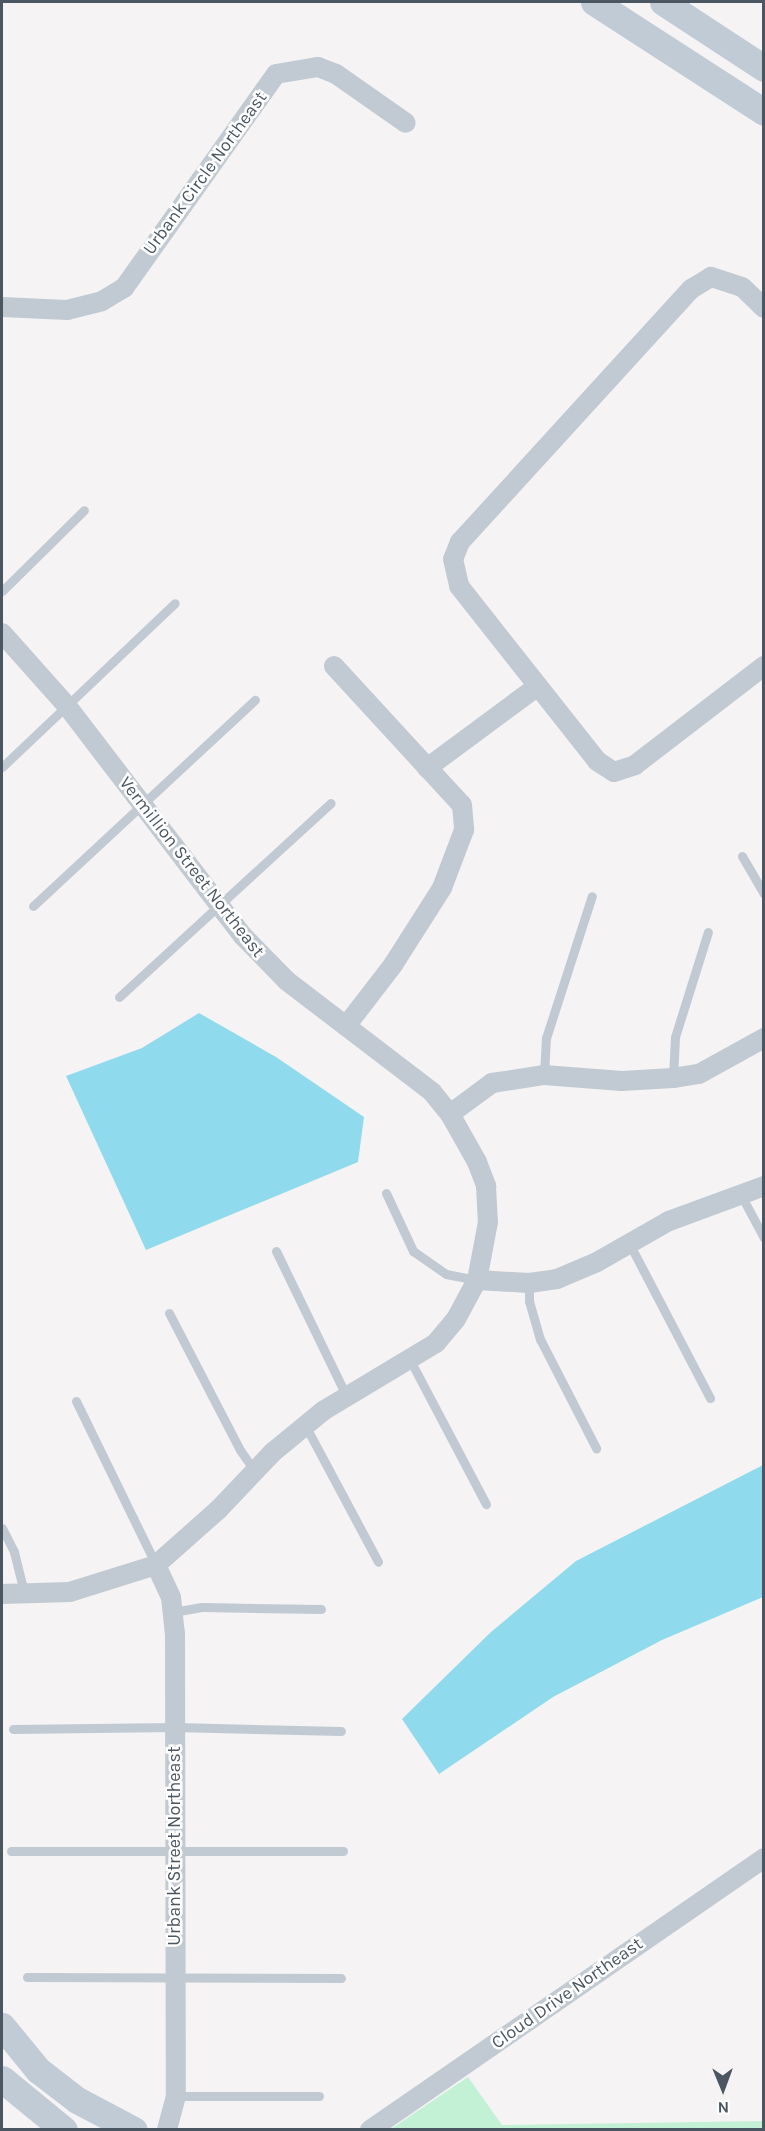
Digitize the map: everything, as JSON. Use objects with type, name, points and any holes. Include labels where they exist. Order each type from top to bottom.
[{"type":"main road","points":[[594,2],[764,112]]},
{"type":"main road","points":[[663,2],[764,68]]},
{"type":"main road","points":[[2,2026],[38,2070],[77,2100],[134,2130]]},
{"type":"main road","points":[[2,2079],[64,2130]]},
{"type":"street","name":"Urbank Circle Northeast","points":[[2,306],[67,310],[102,301],[124,288],[276,74],[318,67],[336,74],[406,123]]},
{"type":"street","points":[[764,308],[741,287],[711,277],[691,289],[460,542],[453,559],[459,586],[597,761],[615,772],[635,765],[764,666]]},
{"type":"street","name":"Vermillion Street Northeast","points":[[2,633],[67,706],[219,906],[287,981],[432,1092],[450,1114],[477,1162],[486,1186],[488,1222],[477,1280],[456,1319],[436,1343],[346,1395],[305,1425],[254,1470],[219,1509],[156,1565],[70,1592],[2,1594]]},
{"type":"street","points":[[334,666],[462,805],[464,830],[438,895],[393,965],[346,1026]]},
{"type":"street","points":[[427,768],[538,686]]},
{"type":"street","points":[[450,1114],[492,1083],[544,1075],[622,1081],[699,1074],[764,1038]]},
{"type":"street","points":[[477,1280],[529,1283],[581,1270],[669,1221],[764,1186]]},
{"type":"street","name":"Urbank Street Northeast","points":[[156,1565],[171,1597],[173,1612],[175,1727],[173,1977],[176,2096],[167,2130]]},
{"type":"street","name":"Cloud Drive Northeast","points":[[370,2130],[764,1858]]},
{"type":"lane","points":[[2,591],[84,510]]},
{"type":"lane","points":[[2,767],[175,603]]},
{"type":"lane","points":[[33,906],[255,700]]},
{"type":"lane","points":[[119,997],[331,803]]},
{"type":"lane","points":[[742,856],[764,894]]},
{"type":"lane","points":[[544,1075],[546,1038],[592,896]]},
{"type":"lane","points":[[673,1078],[675,1038],[708,933]]},
{"type":"lane","points":[[386,1193],[418,1256],[446,1274],[477,1280]]},
{"type":"lane","points":[[741,1196],[764,1238]]},
{"type":"lane","points":[[629,1244],[710,1398]]},
{"type":"lane","points":[[276,1251],[346,1395]]},
{"type":"lane","points":[[529,1283],[529,1301],[540,1339],[596,1448]]},
{"type":"lane","points":[[169,1313],[240,1450],[254,1470]]},
{"type":"lane","points":[[410,1360],[486,1504]]},
{"type":"lane","points":[[76,1401],[156,1565]]},
{"type":"lane","points":[[305,1425],[378,1562]]},
{"type":"lane","points":[[2,1528],[14,1552],[24,1592]]},
{"type":"lane","points":[[173,1612],[202,1607],[321,1609]]},
{"type":"lane","points":[[13,1729],[175,1727],[341,1731]]},
{"type":"lane","points":[[11,1851],[175,1849],[343,1851]]},
{"type":"lane","points":[[27,1977],[341,1978]]},
{"type":"lane","points":[[176,2096],[319,2096]]},
{"type":"green space","points":[[468,2077],[502,2125],[763,2121],[763,2129],[391,2129]]},
{"type":"water","points":[[199,1013],[276,1057],[364,1117],[358,1162],[146,1250],[66,1076],[142,1048]]},
{"type":"water","points":[[763,1465],[763,1597],[662,1640],[553,1697],[439,1774],[402,1719],[491,1632],[576,1561]]}]
